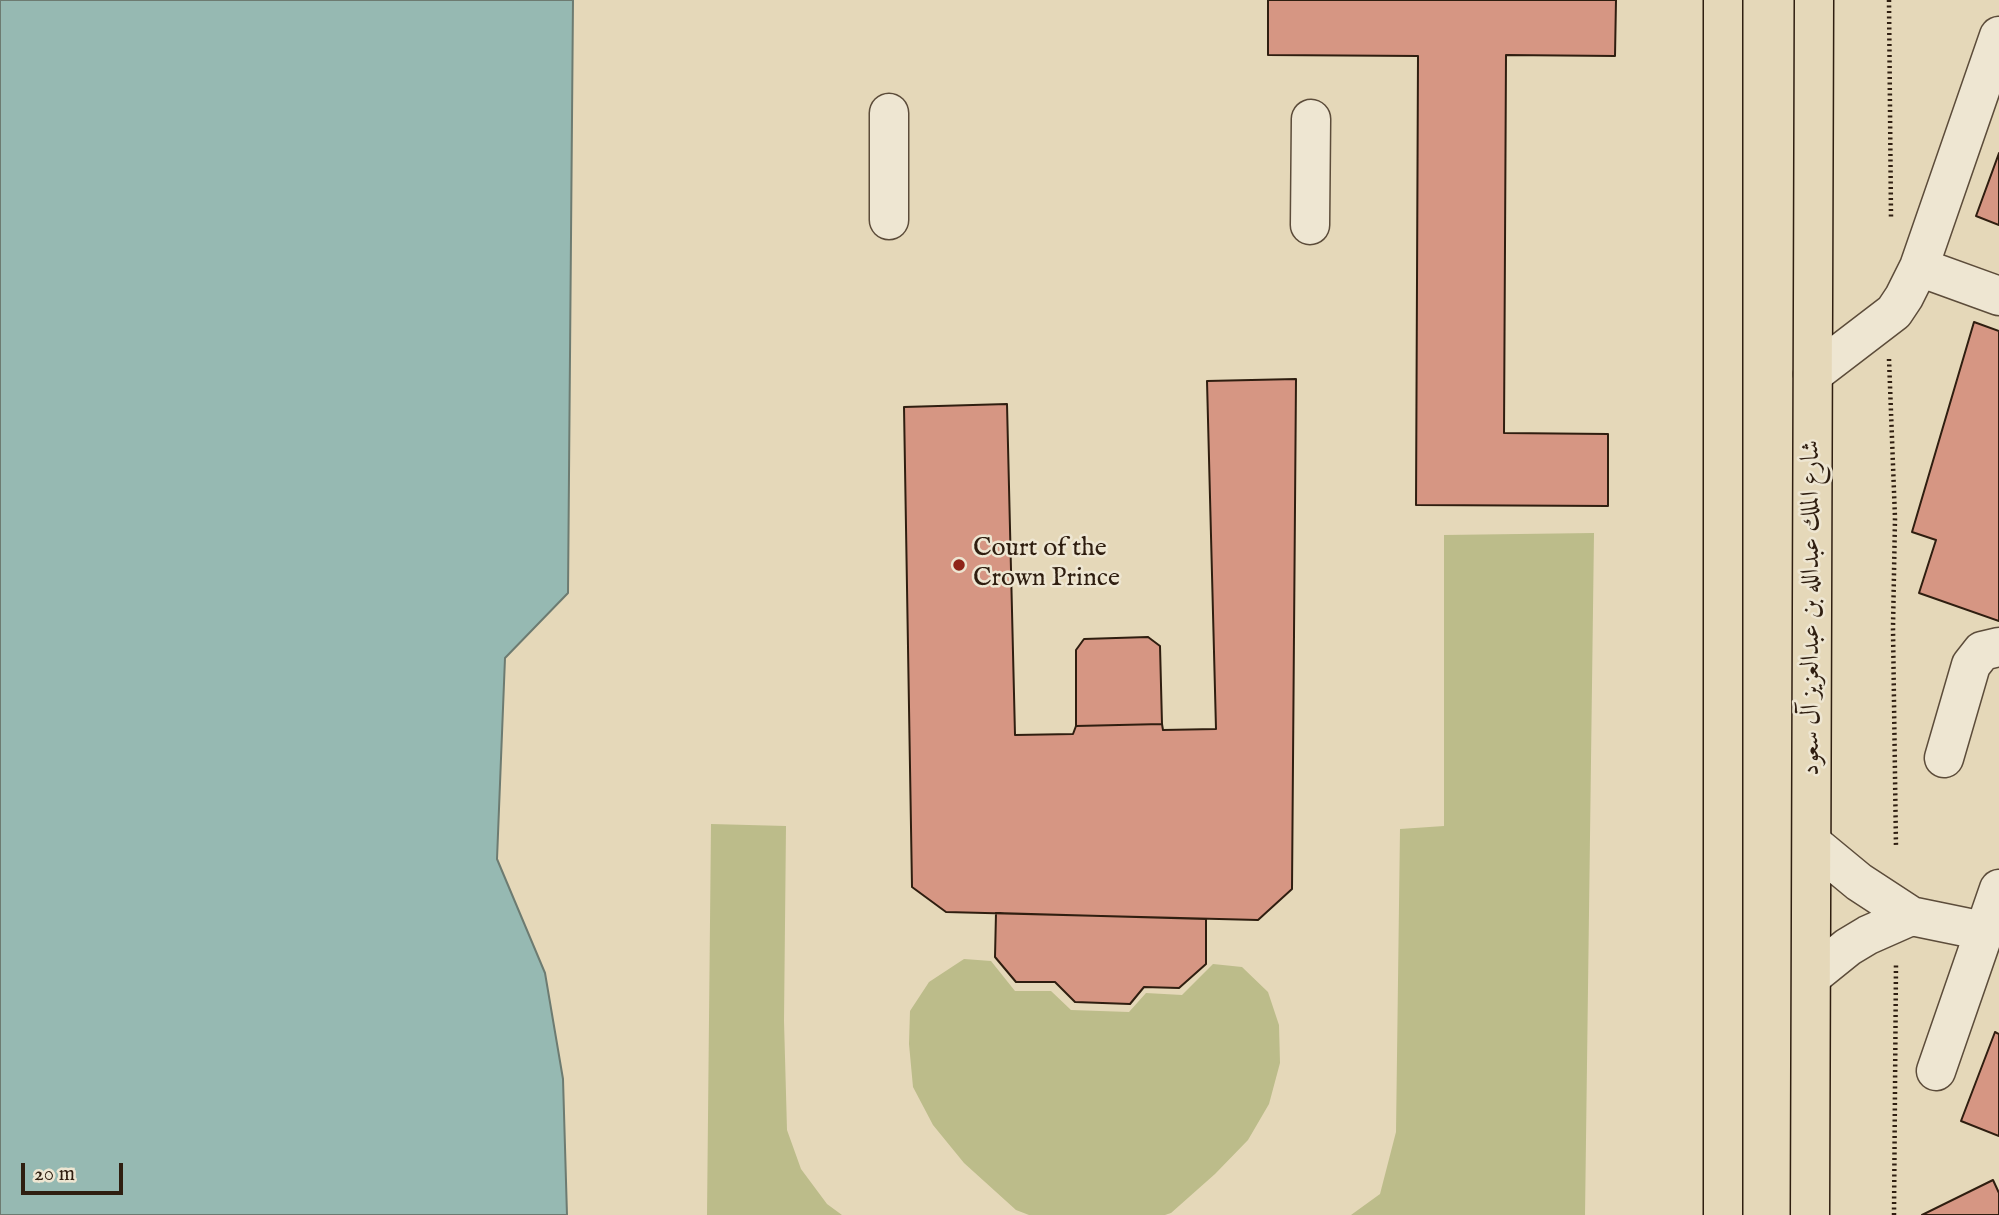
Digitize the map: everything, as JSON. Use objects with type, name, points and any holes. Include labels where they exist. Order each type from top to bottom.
[{"type":"main road","points":[[1723,0],[1723,1215]]},
{"type":"main road","name":"شارع الملك عبدالله بن عبدالعزيز آل سعود","points":[[1810,1215],[1814,0]]},
{"type":"street","points":[[1813,374],[1894,312],[1904,297],[1919,267],[1999,36]]},
{"type":"street","points":[[889,113],[889,220]]},
{"type":"street","points":[[1310,225],[1311,120]]},
{"type":"street","points":[[1919,267],[1999,296]]},
{"type":"street","points":[[1944,758],[1971,665],[1982,651],[1999,647]]},
{"type":"street","points":[[1813,844],[1859,882],[1911,916],[1984,931]]},
{"type":"street","points":[[1936,1070],[1999,888]]},
{"type":"street","points":[[1812,976],[1848,947],[1911,916]]},
{"type":"path","points":[[1888,0],[1891,218]]},
{"type":"path","points":[[1889,358],[1895,518],[1893,641],[1896,848]]},
{"type":"path","points":[[1894,1215],[1896,962]]},
{"type":"green space","points":[[1594,533],[1585,1215],[1351,1215],[1380,1194],[1396,1132],[1400,829],[1444,826],[1444,535]]},
{"type":"green space","points":[[711,824],[786,826],[784,1021],[787,1130],[801,1169],[827,1204],[842,1215],[707,1215]]},
{"type":"green space","points":[[964,959],[991,961],[1015,991],[1051,991],[1071,1010],[1129,1012],[1146,993],[1182,995],[1213,964],[1242,967],[1268,992],[1279,1025],[1280,1063],[1269,1104],[1248,1140],[1171,1213],[1029,1215],[1016,1210],[964,1163],[933,1125],[913,1087],[909,1044],[910,1011],[929,982]]},
{"type":"water","points":[[0,0],[573,0],[568,593],[505,658],[497,859],[545,973],[563,1079],[567,1215],[0,1215]]},
{"type":"building","points":[[1268,0],[1616,0],[1615,56],[1506,55],[1504,433],[1608,434],[1608,506],[1416,505],[1418,56],[1268,55]]},
{"type":"building","points":[[1999,153],[1999,225],[1976,216]]},
{"type":"building","points":[[1974,322],[1999,331],[1999,621],[1919,593],[1936,540],[1912,532]]},
{"type":"building","name":"Court of the Crown Prince","points":[[1296,379],[1292,889],[1258,920],[946,912],[912,887],[904,407],[1007,404],[1015,735],[1073,734],[1076,726],[1162,724],[1163,730],[1216,729],[1207,381]]},
{"type":"building","points":[[1148,637],[1160,646],[1162,724],[1076,726],[1076,650],[1084,639]]},
{"type":"building","points":[[996,913],[1206,919],[1206,964],[1179,988],[1144,987],[1130,1004],[1075,1002],[1055,982],[1016,982],[995,957]]},
{"type":"building","points":[[1995,1032],[1999,1034],[1999,1136],[1961,1121]]},
{"type":"building","points":[[1993,1180],[1999,1193],[1999,1215],[1922,1215]]},
{"type":"place","name":"Court of the Crown Prince","points":[[959,565]]}]
